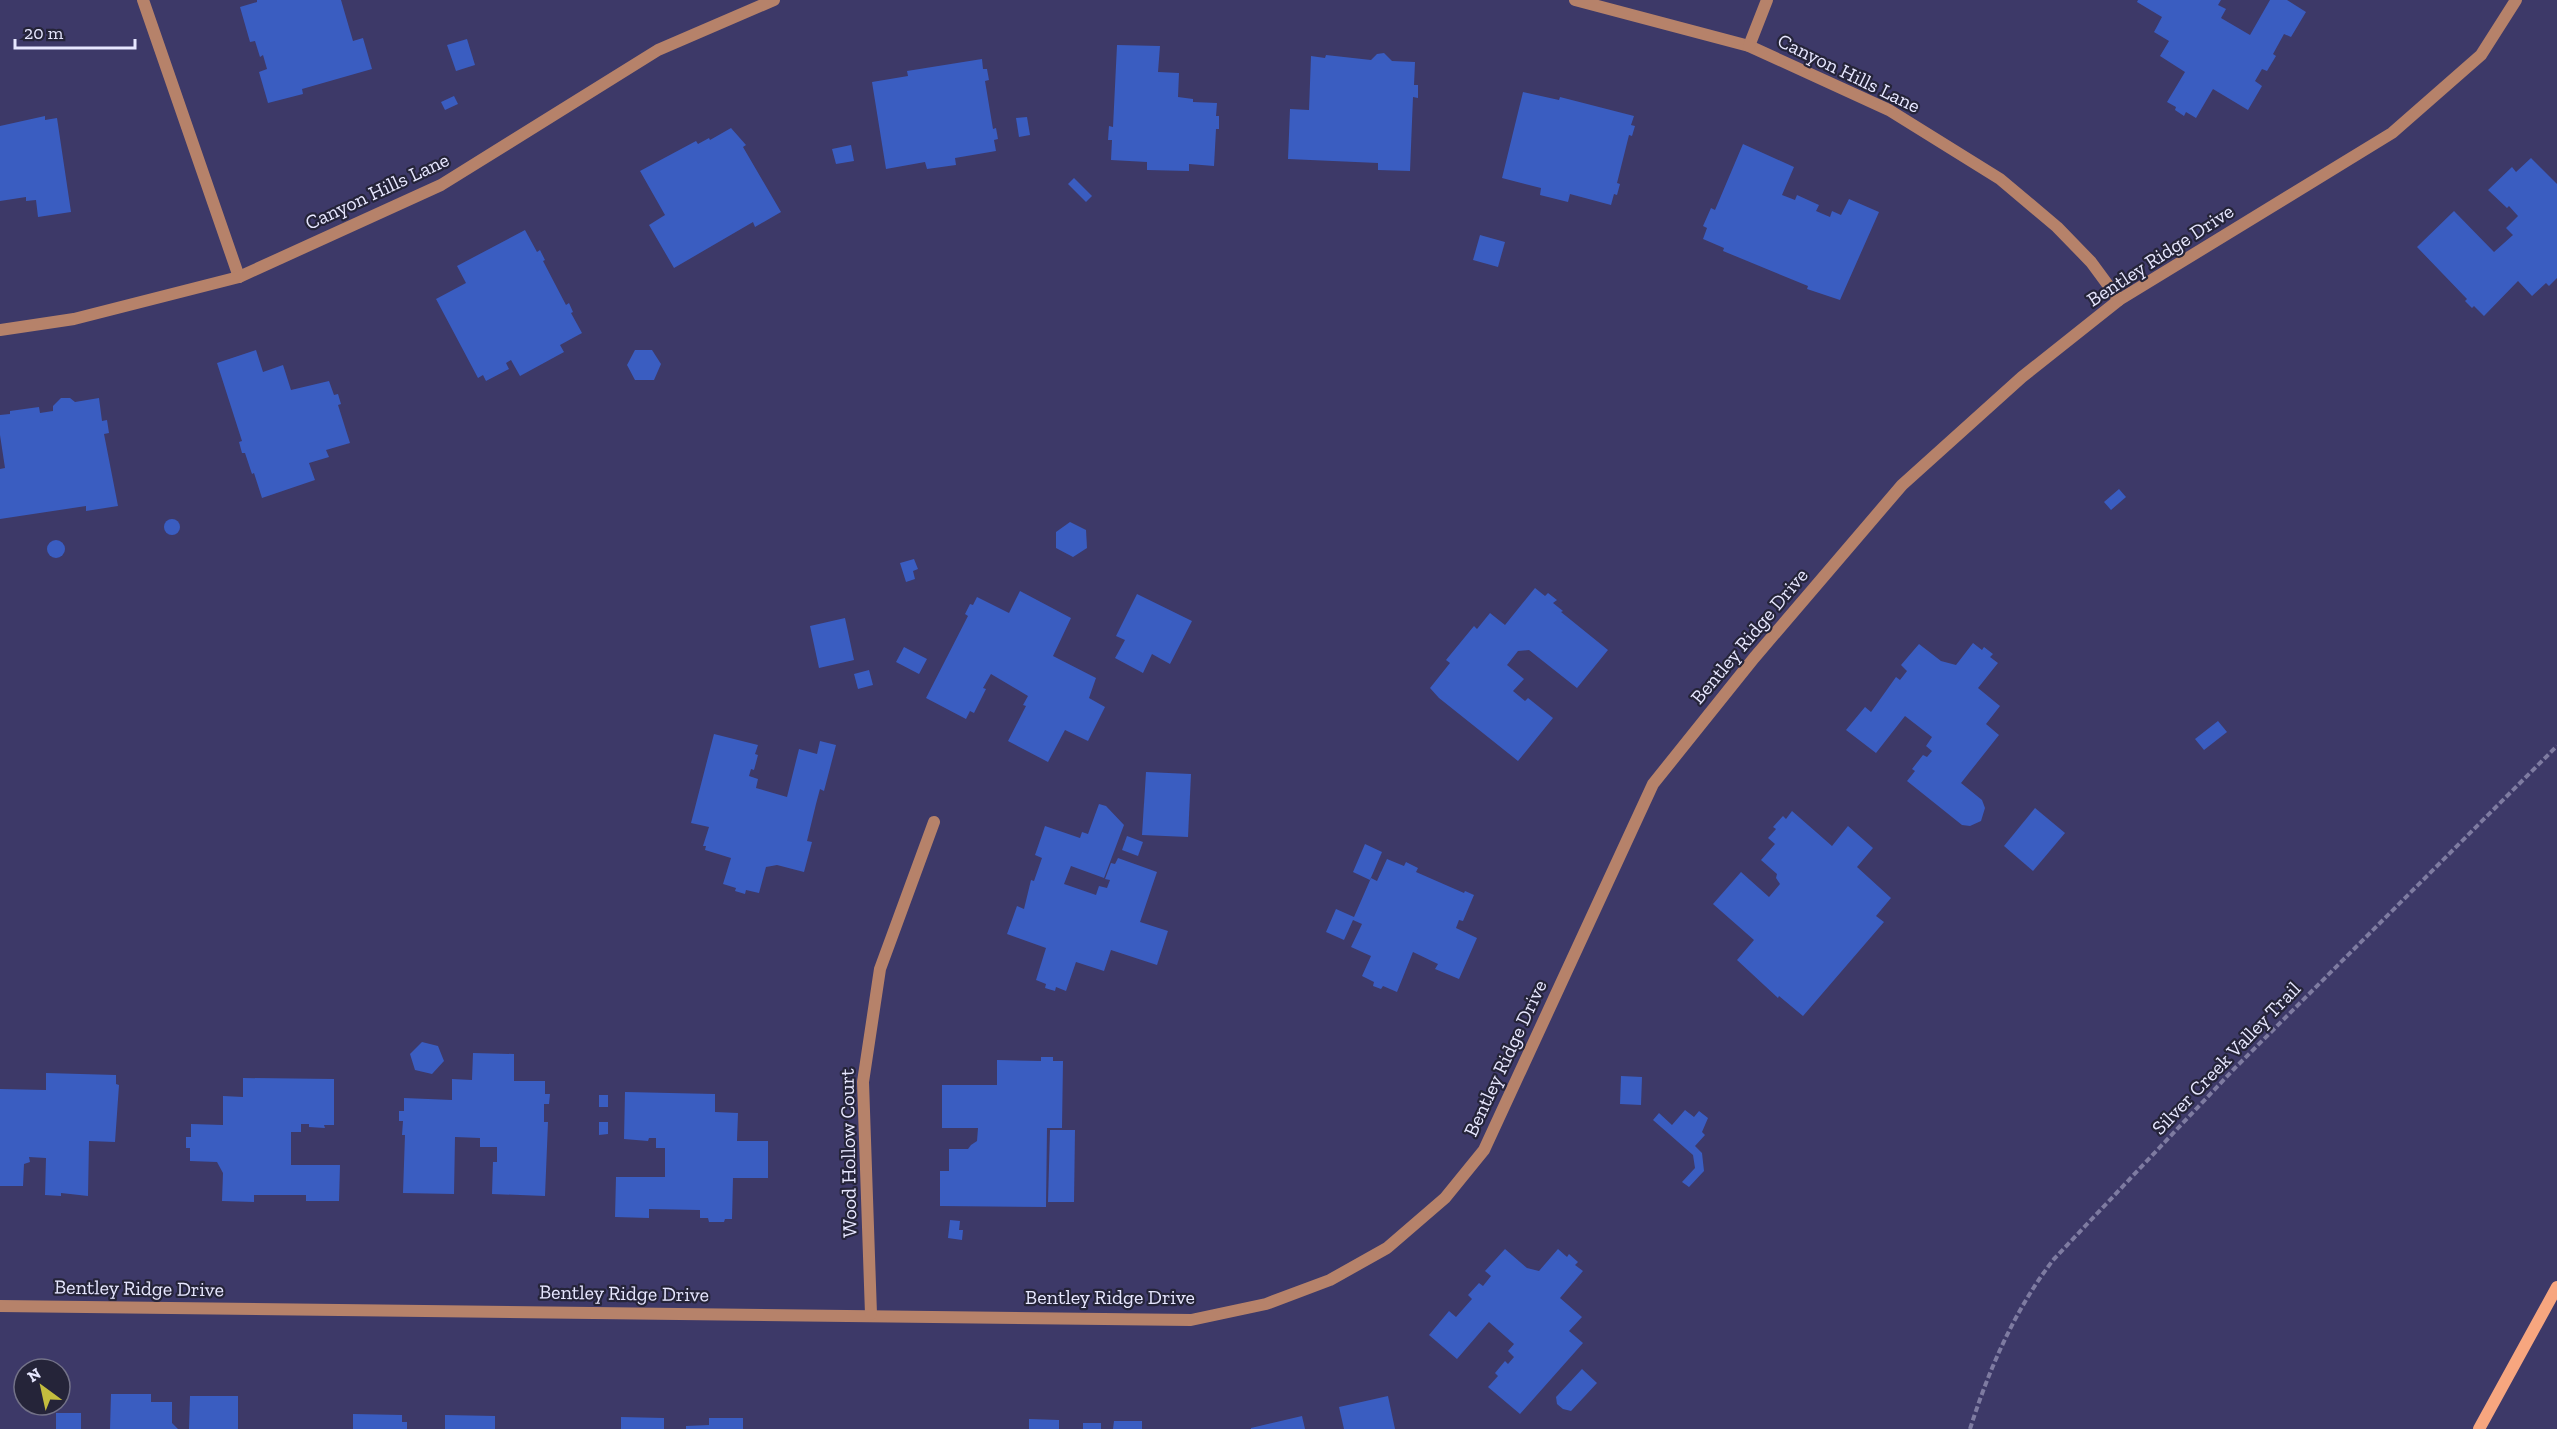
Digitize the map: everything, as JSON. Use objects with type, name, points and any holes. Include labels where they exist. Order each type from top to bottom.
[{"type":"street","points":[[143,0],[238,277]]},
{"type":"street","name":"Canyon Hills Lane","points":[[0,330],[74,319],[238,277],[441,185],[658,50],[774,0]]},
{"type":"street","name":"Canyon Hills Lane","points":[[1575,0],[1749,46],[1889,110],[2000,179],[2057,227],[2091,262],[2119,300]]},
{"type":"street","points":[[1749,46],[1767,0]]},
{"type":"street","name":"Bentley Ridge Drive","points":[[0,1306],[871,1314],[1191,1320],[1266,1304],[1330,1280],[1387,1248],[1444,1198],[1484,1150],[1653,784],[1755,658],[1902,485],[2022,377],[2119,300],[2392,133],[2481,55],[2516,0]]},
{"type":"street","name":"Wood Hollow Court","points":[[871,1314],[862,1082],[880,969],[934,822]]},
{"type":"street","points":[[2479,1429],[2557,1287]]},
{"type":"path","name":"Silver Creek Valley Trail","points":[[1970,1429],[1996,1357],[2032,1289],[2054,1259],[2234,1069],[2557,746]]},
{"type":"building","points":[[257,0],[341,0],[353,41],[363,38],[372,69],[302,89],[303,94],[268,103],[259,72],[267,69],[263,55],[260,57],[255,41],[250,42],[240,7],[257,2]]},
{"type":"building","points":[[2138,0],[2221,0],[2218,5],[2226,9],[2221,18],[2250,35],[2270,0],[2287,0],[2306,12],[2291,37],[2284,34],[2273,54],[2276,56],[2267,71],[2262,69],[2255,81],[2262,86],[2248,110],[2213,89],[2196,118],[2186,112],[2184,116],[2175,110],[2176,107],[2167,102],[2185,72],[2160,56],[2169,41],[2154,32],[2162,17],[2137,2]]},
{"type":"building","points":[[467,39],[475,65],[456,71],[447,45]]},
{"type":"building","points":[[1117,45],[1160,46],[1158,72],[1179,73],[1178,97],[1193,99],[1193,102],[1217,103],[1216,116],[1219,116],[1219,129],[1216,129],[1214,166],[1189,164],[1189,171],[1147,170],[1147,162],[1111,160],[1112,140],[1108,140],[1109,126],[1113,127]]},
{"type":"building","points":[[1384,53],[1392,61],[1415,62],[1414,85],[1418,85],[1418,98],[1413,97],[1410,171],[1378,170],[1378,163],[1288,159],[1290,109],[1309,110],[1311,56],[1325,58],[1326,55],[1371,60],[1377,54]]},
{"type":"building","points":[[982,59],[983,69],[987,69],[989,80],[985,81],[993,129],[996,128],[998,139],[994,140],[996,151],[955,158],[956,165],[927,169],[925,162],[886,169],[872,82],[908,76],[907,71]]},
{"type":"building","points":[[1523,92],[1559,100],[1560,97],[1634,116],[1631,125],[1635,126],[1632,136],[1629,135],[1617,183],[1620,184],[1611,205],[1570,194],[1568,202],[1540,195],[1541,188],[1502,178]]},
{"type":"building","points":[[454,96],[458,104],[445,110],[441,102]]},
{"type":"building","points":[[45,116],[45,120],[57,118],[71,212],[38,217],[36,200],[26,201],[26,197],[0,201],[0,126]]},
{"type":"building","points":[[1027,117],[1030,135],[1019,137],[1016,118]]},
{"type":"building","points":[[731,128],[746,145],[743,147],[781,212],[755,227],[753,222],[674,268],[649,225],[665,215],[640,171],[696,141],[698,144],[709,138],[710,140]]},
{"type":"building","points":[[1743,144],[1794,167],[1782,195],[1795,200],[1797,195],[1819,205],[1816,211],[1830,217],[1832,211],[1841,215],[1849,199],[1879,212],[1840,300],[1807,289],[1808,286],[1723,251],[1724,248],[1703,239],[1707,228],[1703,226],[1711,208],[1715,210]]},
{"type":"building","points":[[851,145],[854,161],[836,164],[832,149]]},
{"type":"building","points":[[2531,158],[2557,184],[2557,278],[2549,286],[2546,283],[2532,296],[2518,281],[2484,316],[2465,301],[2467,299],[2417,247],[2454,211],[2494,252],[2513,235],[2506,228],[2518,216],[2488,190],[2512,167],[2516,172]]},
{"type":"building","points":[[1074,178],[1092,196],[1086,202],[1068,184]]},
{"type":"building","points":[[525,230],[537,252],[540,250],[545,260],[543,261],[566,305],[569,303],[573,312],[571,313],[582,333],[560,345],[564,352],[520,376],[511,360],[506,363],[509,369],[486,381],[483,375],[478,378],[436,299],[466,283],[457,266]]},
{"type":"building","points":[[1480,235],[1505,242],[1498,267],[1473,260]]},
{"type":"building","points":[[256,350],[263,372],[283,365],[291,390],[329,381],[334,395],[338,394],[341,404],[338,405],[350,443],[326,450],[329,457],[309,463],[315,480],[262,498],[254,473],[252,474],[245,453],[242,453],[239,442],[242,441],[217,363]]},
{"type":"building","points":[[635,350],[652,350],[661,364],[654,380],[635,380],[627,365]]},
{"type":"building","points":[[61,398],[70,398],[75,402],[99,398],[102,421],[107,420],[109,433],[104,434],[118,506],[86,511],[86,506],[0,519],[0,469],[5,468],[0,435],[0,415],[10,414],[10,411],[39,407],[40,413],[53,411],[53,406]]},
{"type":"building","points":[[2119,489],[2126,497],[2111,510],[2104,502]]},
{"type":"building","points":[[172,519],[180,527],[172,535],[164,527]]},
{"type":"building","points":[[1070,522],[1086,530],[1087,548],[1073,557],[1056,548],[1056,532]]},
{"type":"building","points":[[56,540],[62,543],[65,549],[62,555],[56,558],[50,555],[47,549],[50,543]]},
{"type":"building","points":[[914,559],[918,569],[913,571],[915,579],[906,582],[900,563]]},
{"type":"building","points":[[1535,588],[1545,596],[1548,593],[1557,600],[1553,603],[1563,611],[1561,612],[1608,650],[1577,688],[1529,650],[1518,651],[1507,665],[1524,679],[1513,691],[1525,701],[1528,698],[1553,718],[1518,761],[1439,698],[1430,688],[1450,663],[1446,660],[1474,626],[1477,629],[1490,613],[1505,625]]},
{"type":"building","points":[[1020,591],[1071,618],[1053,656],[1096,678],[1089,698],[1105,707],[1088,741],[1065,730],[1048,762],[1008,741],[1026,706],[1023,705],[1028,696],[991,674],[974,713],[970,711],[966,719],[926,698],[968,616],[965,614],[970,604],[973,605],[977,597],[1009,613]]},
{"type":"building","points":[[1137,594],[1192,621],[1170,664],[1152,654],[1143,673],[1115,658],[1125,640],[1116,636]]},
{"type":"building","points":[[845,618],[854,660],[819,668],[810,626]]},
{"type":"building","points":[[1973,643],[1993,654],[1990,657],[1998,663],[1978,688],[2000,706],[1986,724],[1999,735],[1961,783],[1982,800],[1985,808],[1981,821],[1970,826],[1962,825],[1907,781],[1915,771],[1912,769],[1923,755],[1927,757],[1932,751],[1926,746],[1932,737],[1905,716],[1876,753],[1846,730],[1865,707],[1871,712],[1896,677],[1900,680],[1907,671],[1901,665],[1919,644],[1941,661],[1956,665]]},
{"type":"building","points":[[904,647],[927,659],[919,674],[896,662]]},
{"type":"building","points":[[869,670],[873,685],[858,689],[854,674]]},
{"type":"building","points":[[2218,721],[2227,732],[2204,750],[2195,739]]},
{"type":"building","points":[[714,734],[758,745],[754,770],[751,769],[749,776],[758,779],[756,788],[787,797],[799,749],[817,754],[820,741],[836,745],[824,791],[820,789],[816,804],[807,841],[812,842],[804,872],[777,865],[766,867],[759,893],[746,890],[745,894],[723,884],[731,858],[705,850],[706,846],[703,846],[709,827],[691,823]]},
{"type":"building","points":[[1146,772],[1191,774],[1188,837],[1142,835]]},
{"type":"building","points":[[1099,804],[1106,806],[1124,825],[1104,878],[1071,866],[1064,884],[1096,895],[1099,886],[1107,888],[1110,880],[1105,879],[1111,863],[1115,864],[1118,858],[1157,872],[1140,922],[1168,931],[1157,965],[1111,950],[1104,971],[1076,962],[1066,991],[1056,987],[1055,991],[1045,988],[1046,984],[1036,980],[1046,948],[1007,934],[1017,906],[1024,909],[1031,880],[1034,881],[1042,858],[1035,855],[1045,826],[1080,838],[1082,832],[1088,834]]},
{"type":"building","points":[[2035,808],[2065,833],[2033,871],[2004,846]]},
{"type":"building","points":[[1792,811],[1832,846],[1848,826],[1873,848],[1857,867],[1891,898],[1876,916],[1884,922],[1803,1016],[1779,996],[1778,998],[1737,960],[1754,940],[1713,904],[1741,872],[1769,897],[1780,884],[1776,878],[1777,874],[1761,860],[1775,844],[1768,838],[1776,829],[1773,827],[1783,816],[1786,819]]},
{"type":"building","points":[[1127,836],[1143,842],[1138,856],[1122,850]]},
{"type":"building","points":[[1365,844],[1382,852],[1370,880],[1353,872]]},
{"type":"building","points":[[1387,859],[1404,866],[1406,862],[1418,868],[1416,872],[1464,893],[1465,891],[1474,895],[1463,921],[1459,920],[1456,928],[1477,938],[1459,979],[1435,969],[1438,964],[1413,952],[1397,992],[1383,986],[1381,989],[1373,986],[1374,982],[1362,976],[1371,956],[1351,947],[1362,924],[1353,920],[1344,940],[1326,932],[1336,909],[1354,917],[1371,878],[1377,881]]},
{"type":"building","points":[[422,1042],[438,1046],[444,1061],[432,1074],[415,1070],[410,1054]]},
{"type":"building","points":[[473,1053],[514,1054],[514,1081],[545,1081],[545,1094],[550,1094],[549,1104],[544,1104],[544,1122],[548,1122],[545,1196],[492,1194],[493,1162],[497,1162],[497,1147],[480,1147],[480,1138],[455,1137],[454,1194],[403,1193],[405,1135],[402,1135],[403,1121],[399,1121],[399,1111],[404,1111],[404,1098],[452,1100],[452,1079],[472,1080]]},
{"type":"building","points":[[1041,1057],[1053,1057],[1053,1061],[1063,1061],[1062,1128],[1047,1128],[1046,1207],[940,1206],[940,1171],[949,1171],[949,1149],[968,1149],[977,1141],[978,1128],[942,1128],[942,1085],[997,1085],[997,1060],[1041,1061]]},
{"type":"building","points":[[46,1073],[116,1075],[116,1084],[119,1085],[115,1142],[89,1141],[88,1196],[61,1193],[61,1196],[45,1195],[46,1158],[29,1157],[30,1162],[24,1164],[23,1186],[0,1186],[0,1089],[46,1090]]},
{"type":"building","points":[[1621,1076],[1642,1077],[1641,1105],[1620,1104]]},
{"type":"building","points":[[243,1078],[334,1079],[334,1125],[324,1125],[325,1128],[301,1124],[301,1132],[291,1132],[291,1165],[340,1165],[339,1201],[306,1201],[306,1195],[254,1195],[254,1202],[222,1201],[223,1173],[217,1162],[190,1161],[190,1148],[186,1148],[186,1137],[191,1137],[191,1124],[223,1125],[223,1096],[243,1097]]},
{"type":"building","points":[[625,1092],[715,1094],[715,1112],[738,1113],[737,1141],[768,1141],[768,1178],[733,1178],[732,1219],[725,1219],[724,1222],[709,1222],[708,1218],[700,1218],[700,1210],[649,1209],[649,1218],[615,1217],[616,1177],[665,1177],[665,1148],[656,1148],[656,1138],[649,1138],[648,1141],[624,1139]]},
{"type":"building","points":[[599,1095],[608,1095],[608,1107],[599,1107]]},
{"type":"building","points":[[1685,1110],[1694,1117],[1699,1111],[1708,1118],[1702,1132],[1705,1135],[1695,1146],[1702,1153],[1704,1171],[1689,1187],[1682,1182],[1695,1168],[1693,1155],[1653,1120],[1659,1113],[1672,1125]]},
{"type":"building","points":[[599,1122],[608,1122],[608,1134],[599,1135]]},
{"type":"building","points":[[1050,1130],[1075,1130],[1074,1202],[1048,1202]]},
{"type":"building","points":[[950,1220],[960,1221],[959,1230],[963,1230],[962,1240],[948,1238]]},
{"type":"building","points":[[1505,1249],[1527,1268],[1539,1271],[1558,1249],[1567,1257],[1569,1254],[1578,1262],[1575,1265],[1583,1271],[1560,1298],[1582,1317],[1569,1331],[1583,1343],[1520,1414],[1488,1387],[1498,1376],[1495,1373],[1505,1361],[1508,1364],[1514,1357],[1508,1351],[1514,1344],[1489,1322],[1457,1359],[1429,1335],[1449,1311],[1456,1317],[1472,1299],[1468,1295],[1479,1283],[1483,1286],[1491,1276],[1485,1271]]},
{"type":"building","points":[[1582,1369],[1597,1383],[1571,1411],[1563,1409],[1557,1404],[1556,1397]]},
{"type":"building","points":[[111,1394],[151,1394],[151,1402],[172,1402],[172,1423],[178,1429],[110,1429]]},
{"type":"building","points":[[190,1396],[238,1396],[238,1429],[189,1429]]},
{"type":"building","points":[[1388,1396],[1395,1429],[1344,1429],[1339,1407]]},
{"type":"building","points":[[72,1413],[81,1413],[81,1429],[56,1429],[56,1417],[72,1417]]},
{"type":"building","points":[[353,1414],[402,1415],[402,1422],[407,1422],[407,1429],[353,1429]]},
{"type":"building","points":[[445,1415],[495,1416],[495,1429],[445,1429]]},
{"type":"building","points":[[1302,1416],[1305,1429],[1251,1429],[1251,1428]]},
{"type":"building","points":[[621,1417],[664,1418],[664,1429],[621,1429]]},
{"type":"building","points":[[709,1418],[743,1418],[743,1429],[686,1429],[686,1426],[709,1425]]},
{"type":"building","points":[[1029,1419],[1059,1420],[1059,1429],[1029,1429]]},
{"type":"building","points":[[1114,1421],[1142,1421],[1142,1429],[1113,1429]]},
{"type":"building","points":[[1083,1423],[1101,1423],[1101,1429],[1083,1429]]}]
